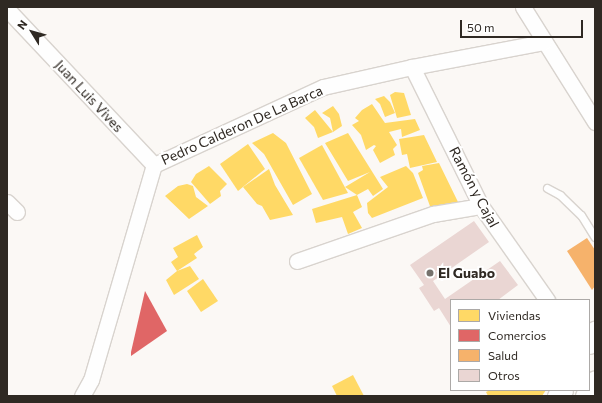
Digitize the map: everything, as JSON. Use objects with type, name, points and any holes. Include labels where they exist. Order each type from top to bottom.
[{"type":"main road","points":[[590,341],[595,332]]},
{"type":"street","points":[[523,7],[595,122]]},
{"type":"street","name":"Juan Luis Vives","points":[[7,9],[154,165]]},
{"type":"street","name":"Pedro Calderon De La Barca","points":[[82,396],[91,380],[154,165],[323,87],[412,67],[544,42]]},
{"type":"street","name":"Ramón y Cajal","points":[[412,67],[481,206],[518,262],[546,299]]},
{"type":"street","points":[[297,261],[432,214],[481,206]]},
{"type":"lane","points":[[547,188],[560,195],[581,215],[595,238]]},
{"type":"building: Viviendas","points":[[395,92],[404,93],[411,115],[397,118],[390,95]]},
{"type":"building: Viviendas","points":[[384,96],[390,102],[395,113],[385,117],[380,104],[375,99]]},
{"type":"building: Viviendas","points":[[372,104],[385,123],[415,119],[420,130],[402,137],[401,129],[389,132],[397,145],[393,149],[395,155],[380,163],[373,150],[376,146],[374,145],[366,150],[361,135],[352,125],[359,121],[355,118],[362,110]]},
{"type":"building: Viviendas","points":[[333,106],[339,114],[342,126],[333,132],[330,118],[322,113]]},
{"type":"building: Viviendas","points":[[315,110],[333,132],[318,138],[314,127],[305,118]]},
{"type":"building: Viviendas","points":[[273,133],[286,143],[312,194],[293,205],[264,154],[252,143]]},
{"type":"building: Viviendas","points":[[348,133],[383,189],[373,196],[368,189],[357,195],[345,187],[370,172],[348,181],[325,143]]},
{"type":"building: Viviendas","points":[[424,135],[437,162],[410,168],[407,154],[402,155],[399,139]]},
{"type":"building: Viviendas","points":[[248,144],[265,169],[238,191],[220,164]]},
{"type":"building: Viviendas","points":[[322,145],[348,193],[323,200],[299,158]]},
{"type":"building: Viviendas","points":[[439,163],[459,204],[431,209],[418,173],[423,170],[422,166]]},
{"type":"building: Viviendas","points":[[209,166],[227,184],[220,191],[221,196],[210,204],[191,182],[196,174]]},
{"type":"building: Viviendas","points":[[406,166],[413,173],[423,198],[372,218],[368,213],[367,203],[388,187],[380,177]]},
{"type":"building: Viviendas","points":[[269,169],[275,185],[293,215],[270,220],[262,206],[257,204],[243,187]]},
{"type":"building: Viviendas","points":[[187,184],[193,186],[196,197],[208,206],[189,219],[165,196],[178,186]]},
{"type":"building: Viviendas","points":[[357,195],[362,207],[353,212],[362,228],[348,234],[342,217],[316,223],[312,209]]},
{"type":"building: Viviendas","points":[[197,235],[203,247],[194,254],[197,258],[177,271],[171,262],[178,257],[173,248]]},
{"type":"building: Viviendas","points":[[190,266],[199,279],[174,295],[166,280],[177,271]]},
{"type":"building: Viviendas","points":[[203,279],[218,301],[201,312],[187,291]]},
{"type":"building: Viviendas","points":[[353,375],[364,396],[337,396],[332,386]]},
{"type":"building: Viviendas","points":[[545,391],[542,396],[488,396],[486,392]]},
{"type":"building: Comercios","points":[[145,291],[167,331],[131,356],[131,352]]},
{"type":"building: Salud","points":[[587,238],[595,250],[595,286],[592,290],[567,251]]},
{"type":"building: Otros","name":"El Guabo","points":[[474,221],[489,242],[433,281],[445,299],[500,261],[518,285],[499,299],[450,299],[450,325],[439,308],[434,311],[419,288],[424,285],[410,265]]},
{"type":"place","name":"El Guabo","points":[[430,273]]}]
